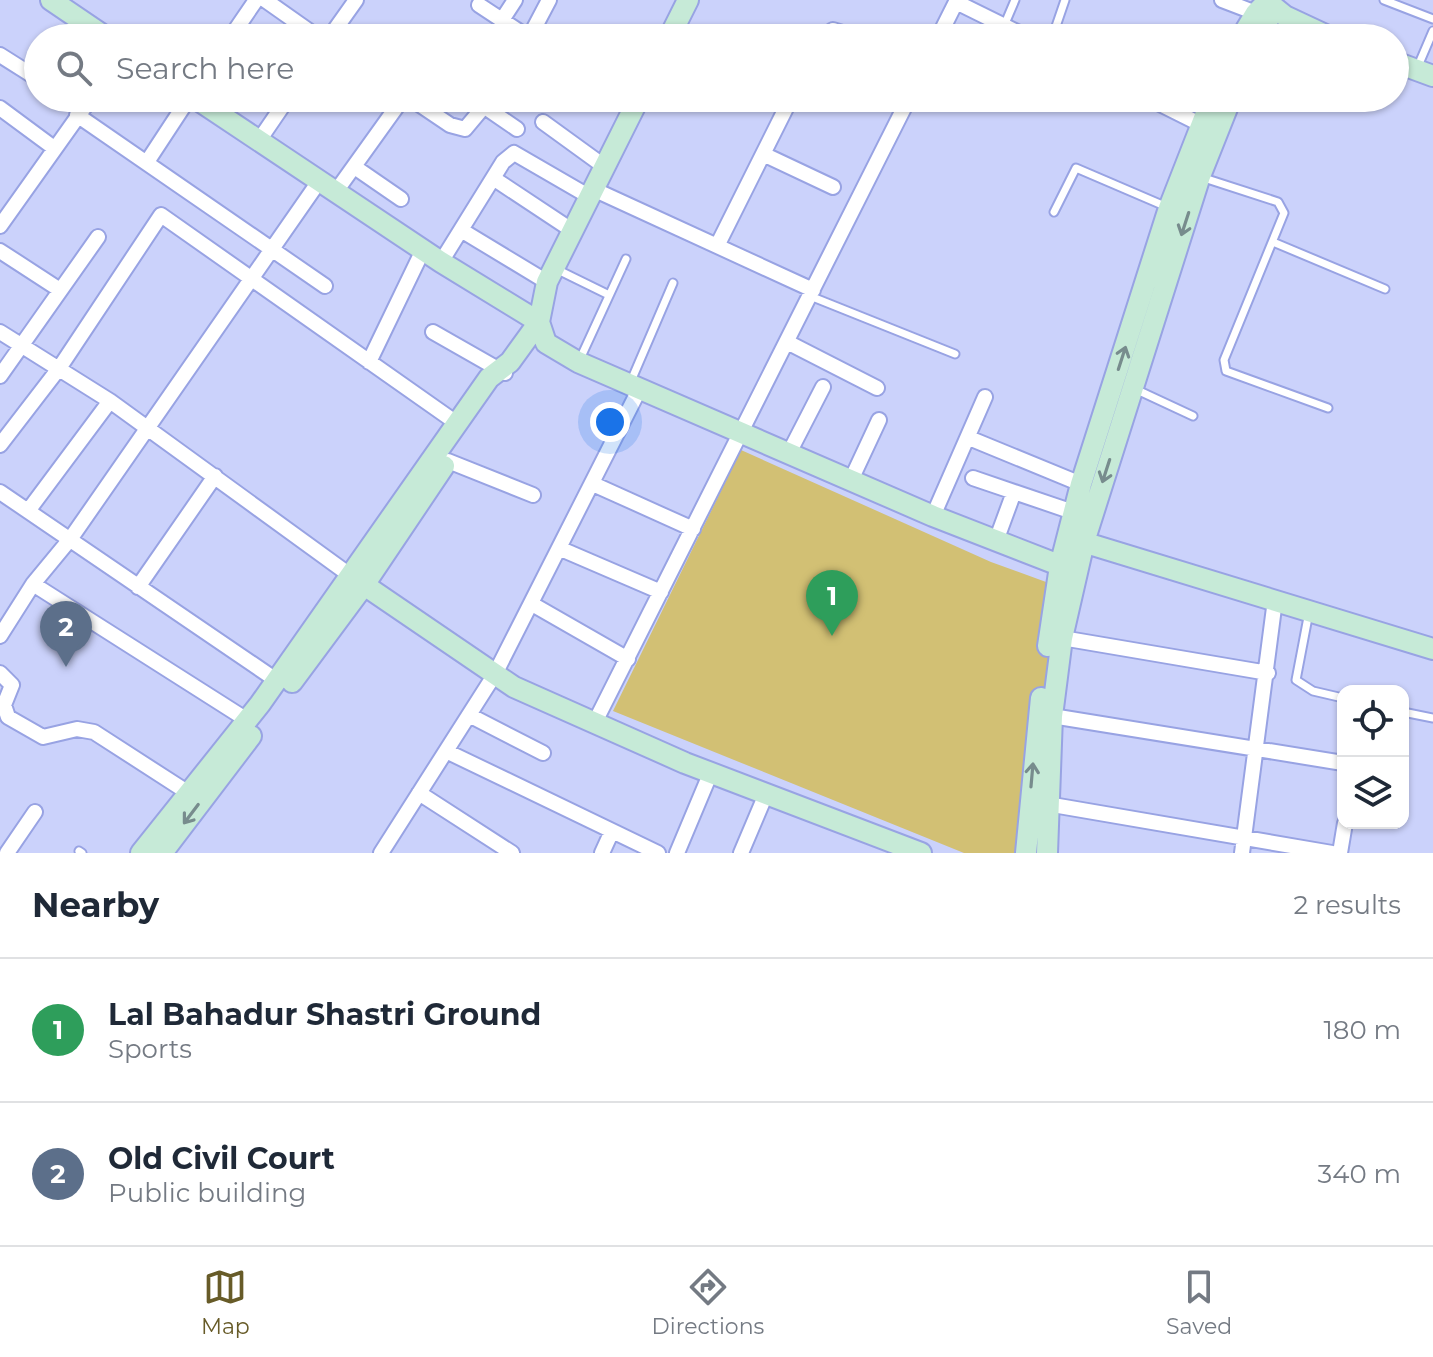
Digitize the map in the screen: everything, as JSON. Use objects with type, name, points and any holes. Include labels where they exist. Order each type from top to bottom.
[{"type":"street","points":[[51,0],[86,24]]},
{"type":"street","points":[[240,24],[256,0]]},
{"type":"street","points":[[265,0],[299,24]]},
{"type":"street","points":[[339,24],[356,0]]},
{"type":"street","points":[[502,20],[515,0]]},
{"type":"street","points":[[536,24],[549,0]]},
{"type":"street","points":[[676,24],[687,0]]},
{"type":"street","points":[[939,0],[956,3],[1000,24]]},
{"type":"street","points":[[1222,0],[1266,5],[1301,24]]},
{"type":"street","points":[[945,24],[956,3]]},
{"type":"street","points":[[479,5],[508,24]]},
{"type":"street","points":[[1252,24],[1266,5]]},
{"type":"street","points":[[0,55],[24,70]]},
{"type":"street","points":[[0,108],[54,148]]},
{"type":"street","points":[[0,226],[80,112]]},
{"type":"street","points":[[90,112],[147,162],[325,286]]},
{"type":"street","points":[[147,162],[180,112]]},
{"type":"street","points":[[217,112],[441,262],[539,322],[546,343],[578,362],[933,516],[1068,569]]},
{"type":"street","points":[[260,139],[278,112]]},
{"type":"street","points":[[0,636],[33,584],[71,538],[250,279],[328,185],[356,168],[394,112]]},
{"type":"street","points":[[432,112],[458,128],[470,126],[480,112]]},
{"type":"street","points":[[499,112],[517,129]]},
{"type":"street","points":[[162,853],[494,395],[505,368],[539,322],[551,275],[632,112]]},
{"type":"street","points":[[717,246],[784,112]]},
{"type":"street","points":[[595,722],[902,112]]},
{"type":"street","points":[[1176,112],[1200,124]]},
{"type":"street","points":[[1026,853],[1033,763],[1075,539],[1133,389],[1206,112]]},
{"type":"street","points":[[1075,539],[1073,512],[1169,208],[1224,112]]},
{"type":"street","points":[[543,122],[605,167]]},
{"type":"street","points":[[441,262],[493,178],[514,153],[592,193],[717,246],[812,293]]},
{"type":"street","points":[[763,154],[833,187]]},
{"type":"street","points":[[356,168],[401,199]]},
{"type":"street","points":[[493,178],[573,231]]},
{"type":"street","points":[[0,445],[60,367],[161,215],[458,424]]},
{"type":"street","points":[[461,230],[551,275]]},
{"type":"street","points":[[0,376],[98,237]]},
{"type":"street","points":[[369,362],[423,250]]},
{"type":"street","points":[[0,251],[60,290]]},
{"type":"street","points":[[0,332],[110,401],[358,581],[495,674],[595,722],[890,848],[921,853]]},
{"type":"street","points":[[433,332],[505,368]]},
{"type":"street","points":[[787,342],[877,388]]},
{"type":"street","points":[[141,853],[358,581],[489,378],[505,368]]},
{"type":"street","points":[[381,853],[495,674],[593,484],[635,386]]},
{"type":"street","points":[[789,453],[823,387]]},
{"type":"street","points":[[933,516],[985,397]]},
{"type":"street","points":[[28,511],[110,401]]},
{"type":"street","points":[[851,480],[879,420]]},
{"type":"street","points":[[969,438],[1081,484]]},
{"type":"street","points":[[448,461],[533,495]]},
{"type":"street","points":[[138,587],[215,476]]},
{"type":"street","points":[[973,478],[1073,512]]},
{"type":"street","points":[[593,484],[693,529]]},
{"type":"street","points":[[0,492],[276,680]]},
{"type":"street","points":[[996,541],[1014,492]]},
{"type":"street","points":[[1075,539],[1433,647]]},
{"type":"street","points":[[561,549],[661,592]]},
{"type":"street","points":[[1047,853],[1052,716],[1068,569]]},
{"type":"street","points":[[33,584],[247,720]]},
{"type":"street","points":[[1242,853],[1268,673],[1275,600]]},
{"type":"street","points":[[532,604],[628,659]]},
{"type":"street","points":[[1062,638],[1268,673]]},
{"type":"street","points":[[0,673],[12,685],[4,705],[8,717],[43,737],[77,729],[94,732],[187,792]]},
{"type":"street","points":[[469,715],[543,753]]},
{"type":"street","points":[[1052,716],[1337,762]]},
{"type":"street","points":[[446,751],[662,853]]},
{"type":"street","points":[[677,853],[711,772]]},
{"type":"street","points":[[419,793],[512,853]]},
{"type":"street","points":[[741,853],[766,794]]},
{"type":"street","points":[[1047,804],[1332,853]]},
{"type":"street","points":[[7,853],[35,812]]},
{"type":"street","points":[[1340,853],[1344,829]]},
{"type":"street","points":[[602,853],[612,831]]},
{"type":"lane","points":[[1005,24],[1015,0]]},
{"type":"lane","points":[[1057,24],[1065,0]]},
{"type":"lane","points":[[1384,0],[1433,19]]},
{"type":"lane","points":[[1424,73],[1433,31]]},
{"type":"lane","points":[[1054,212],[1076,168],[1169,208]]},
{"type":"lane","points":[[1191,174],[1282,206],[1284,213],[1224,365],[1231,375],[1328,408]]},
{"type":"lane","points":[[1273,242],[1385,289]]},
{"type":"lane","points":[[578,362],[626,259]]},
{"type":"lane","points":[[551,275],[609,295]]},
{"type":"lane","points":[[635,386],[673,283]]},
{"type":"lane","points":[[812,293],[955,354]]},
{"type":"lane","points":[[1133,389],[1193,416]]},
{"type":"lane","points":[[1309,610],[1296,680],[1313,691],[1337,697]]},
{"type":"lane","points":[[1409,713],[1433,718]]},
{"type":"shaded area","points":[[741,450],[991,562],[1057,586],[1032,853],[964,853],[613,711]]},
{"type":"place","name":"Lal Bahadur Shastri Ground","points":[[832,636]]},
{"type":"place","name":"Old Civil Court","points":[[66,667]]}]
